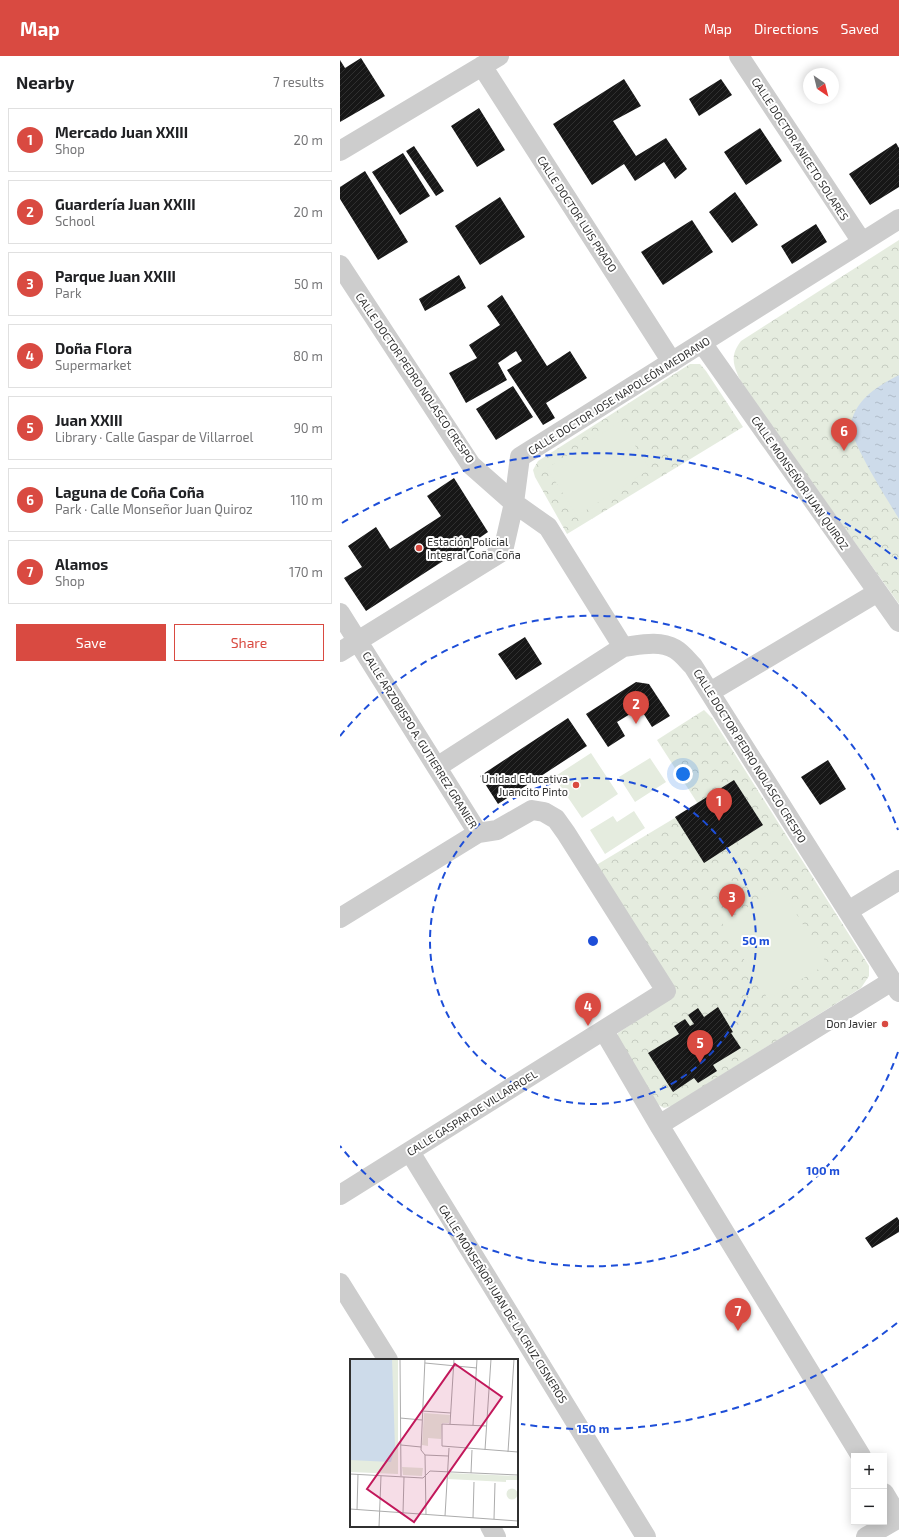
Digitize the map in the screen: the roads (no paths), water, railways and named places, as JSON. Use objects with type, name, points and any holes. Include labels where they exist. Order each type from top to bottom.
[{"type":"street","name":"CALLE DOCTOR ANICETO SOLARES","points":[[739,56],[862,242]]},
{"type":"street","points":[[340,151],[491,61]]},
{"type":"street","name":"CALLE DOCTOR LUIS PRADO","points":[[491,61],[672,362]]},
{"type":"street","name":"CALLE DOCTOR JOSE NAPOLEÓN MEDRANO","points":[[340,652],[503,551],[514,503],[520,457],[899,219]]},
{"type":"street","name":"CALLE DOCTOR PEDRO NOLASCO CRESPO","points":[[340,265],[471,465],[514,503],[548,527],[623,647],[649,644],[664,645],[676,649],[693,666],[895,987]]},
{"type":"street","name":"CALLE MONSEÑOR JUAN QUIROZ","points":[[702,343],[899,622]]},
{"type":"street","points":[[710,692],[878,592]]},
{"type":"street","name":"CALLE ARZOBISPO A. GUTIERREZ GRANIER","points":[[340,613],[478,833],[497,830],[532,810],[544,812],[556,819],[666,991],[604,1031]]},
{"type":"street","points":[[437,768],[623,647]]},
{"type":"street","points":[[340,918],[478,833]]},
{"type":"street","points":[[848,911],[899,880]]},
{"type":"street","points":[[659,1125],[895,987]]},
{"type":"street","points":[[604,1031],[659,1125],[859,1453]]},
{"type":"street","name":"CALLE GASPAR DE VILLARROEL","points":[[340,1195],[604,1031]]},
{"type":"street","name":"CALLE MONSEÑOR JUAN DE LA CRUZ CISNEROS","points":[[410,1152],[646,1537]]},
{"type":"street","points":[[340,1283],[387,1359]]},
{"type":"street","points":[[866,1537],[899,1518],[887,1498]]},
{"type":"street","points":[[491,1527],[496,1537]]},
{"type":"water","points":[[899,375],[899,519],[862,456],[852,431],[851,423],[858,406],[869,394],[876,388]]},
{"type":"place","name":"Laguna de Coña Coña","points":[[844,451]]},
{"type":"place","name":"Estación Policial Integral Coña Coña","points":[[419,548]]},
{"type":"place","name":"Guardería Juan XXIII","points":[[636,724]]},
{"type":"place","name":"Unidad Educativa Juancito Pinto","points":[[576,785]]},
{"type":"place","name":"Mercado Juan XXIII","points":[[719,821]]},
{"type":"place","name":"Parque Juan XXIII","points":[[732,917]]},
{"type":"place","name":"Don Javier","points":[[885,1024]]},
{"type":"place","name":"Doña Flora","points":[[588,1026]]},
{"type":"place","name":"Juan XXIII","points":[[700,1063]]},
{"type":"place","name":"Alamos","points":[[738,1331]]}]
